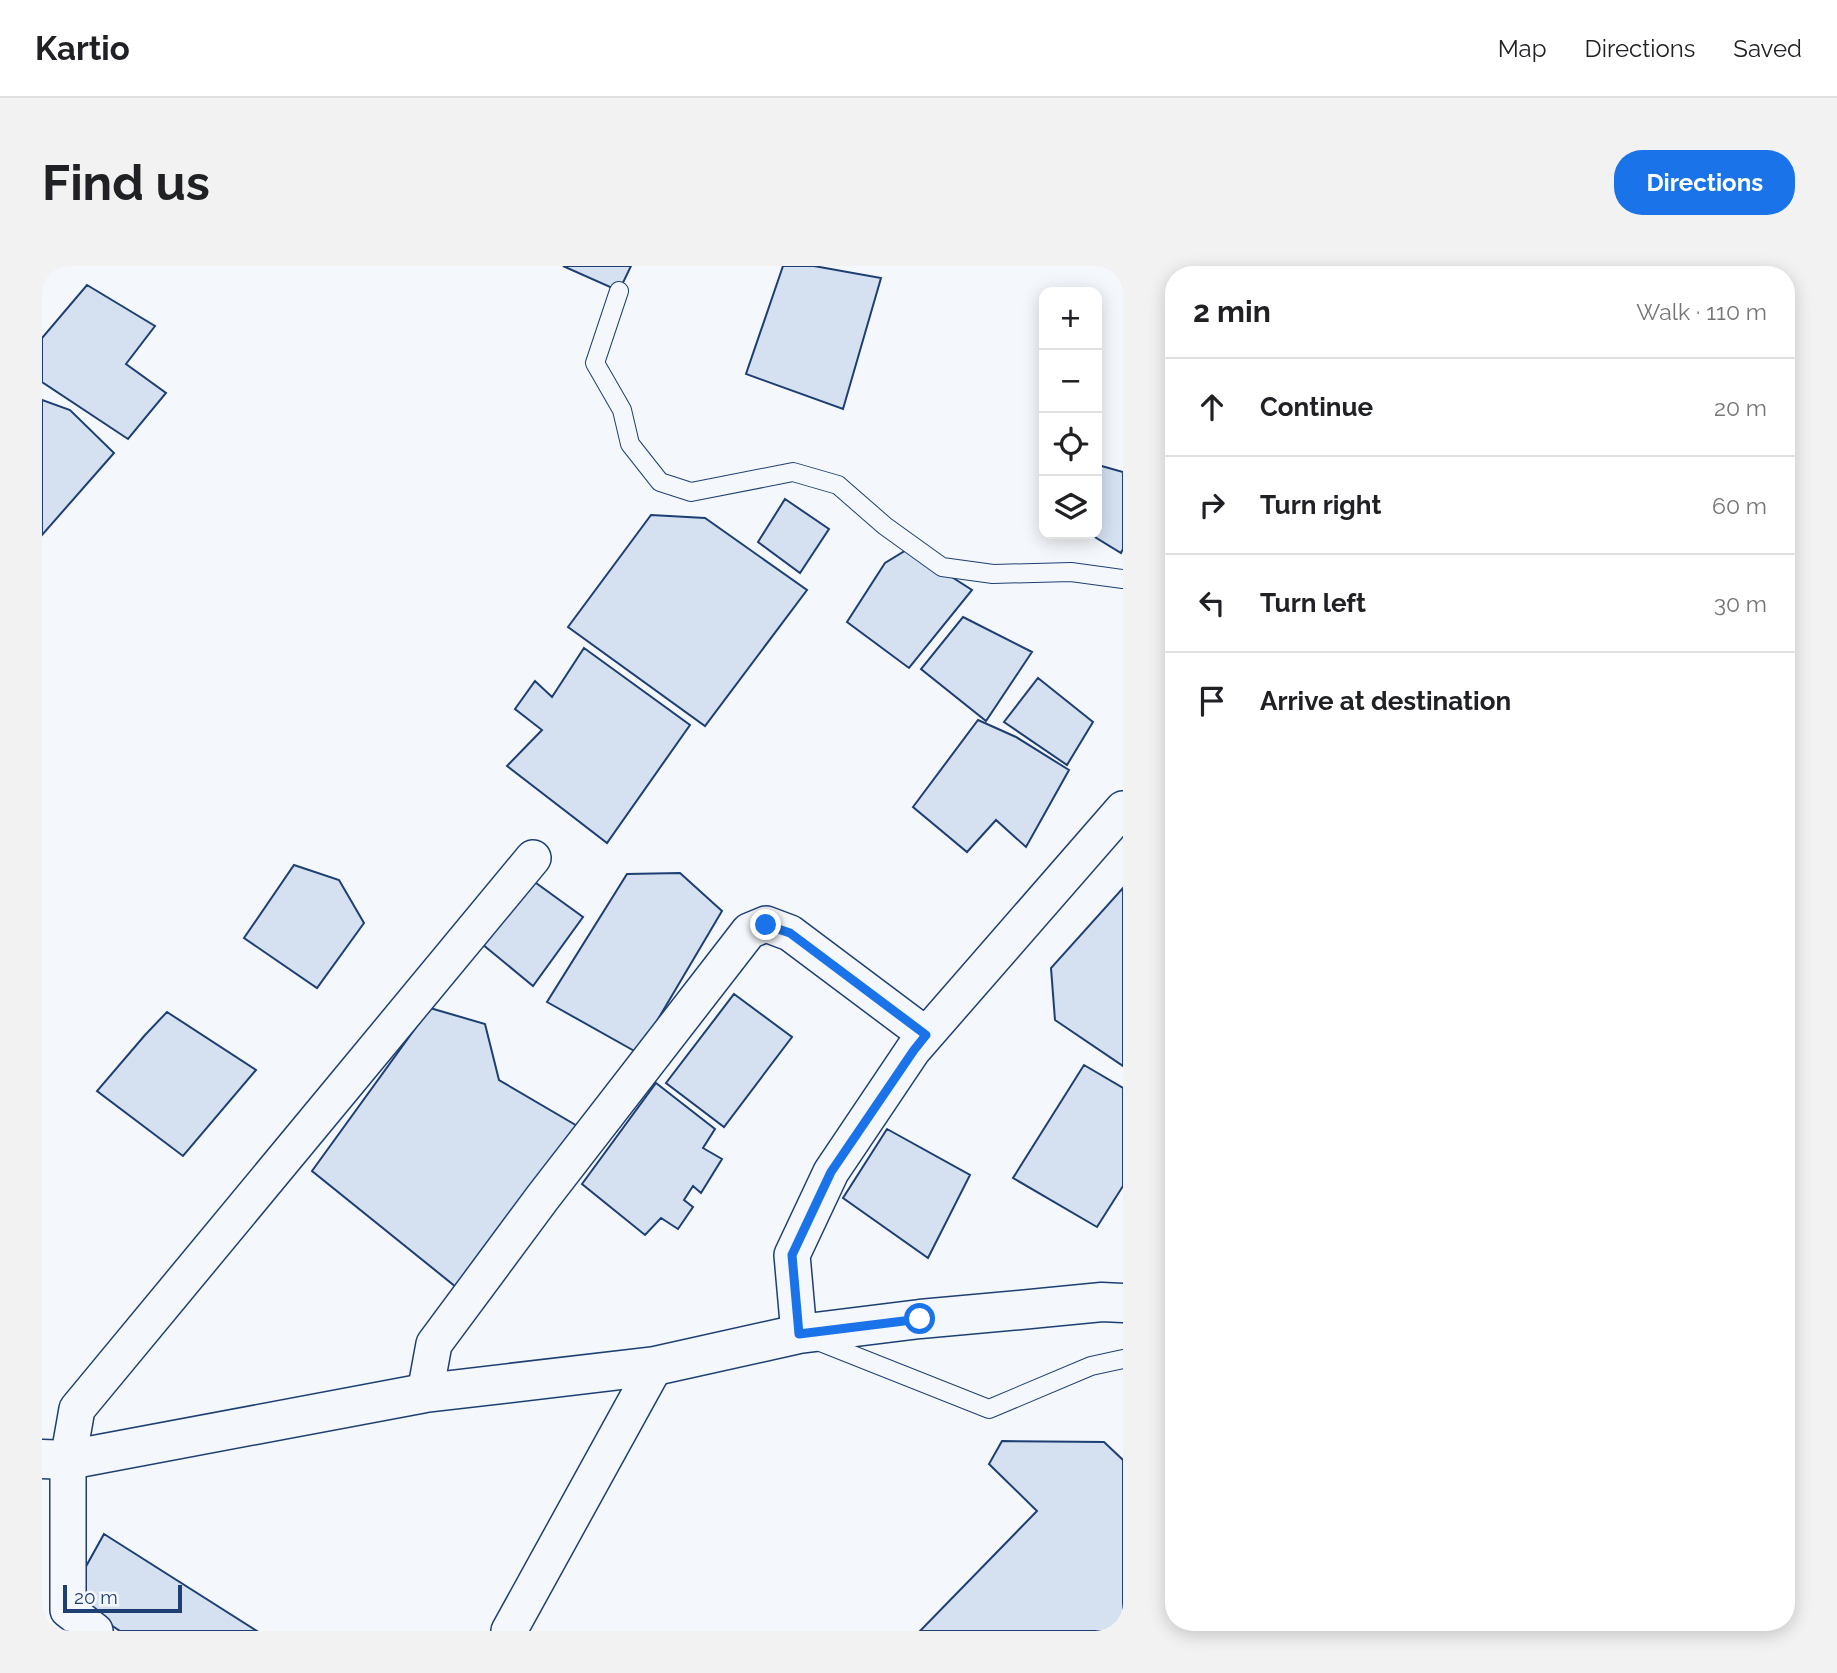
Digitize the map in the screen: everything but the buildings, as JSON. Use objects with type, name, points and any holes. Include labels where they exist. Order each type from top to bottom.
[{"type":"street","points":[[799,1334],[792,1255],[831,1172],[926,1035],[1123,809]]},
{"type":"street","points":[[95,1631],[68,1611],[55,1460],[76,1409],[533,858]]},
{"type":"street","points":[[425,1393],[434,1344],[543,1197],[749,931],[766,925],[790,933],[926,1035]]},
{"type":"street","points":[[55,1460],[425,1393],[655,1366],[799,1334],[933,1318],[1102,1302],[1123,1303]]},
{"type":"street","points":[[509,1631],[655,1366]]},
{"type":"lane","points":[[619,291],[595,363],[622,410],[630,444],[660,482],[691,492],[793,472],[838,485],[885,526],[942,567],[993,574],[1071,572],[1123,579]]},
{"type":"lane","points":[[799,1334],[989,1409],[1090,1366],[1123,1359]]},
{"type":"route","points":[[766,925],[790,933],[926,1035],[831,1172],[792,1255],[799,1334],[920,1319]]}]
